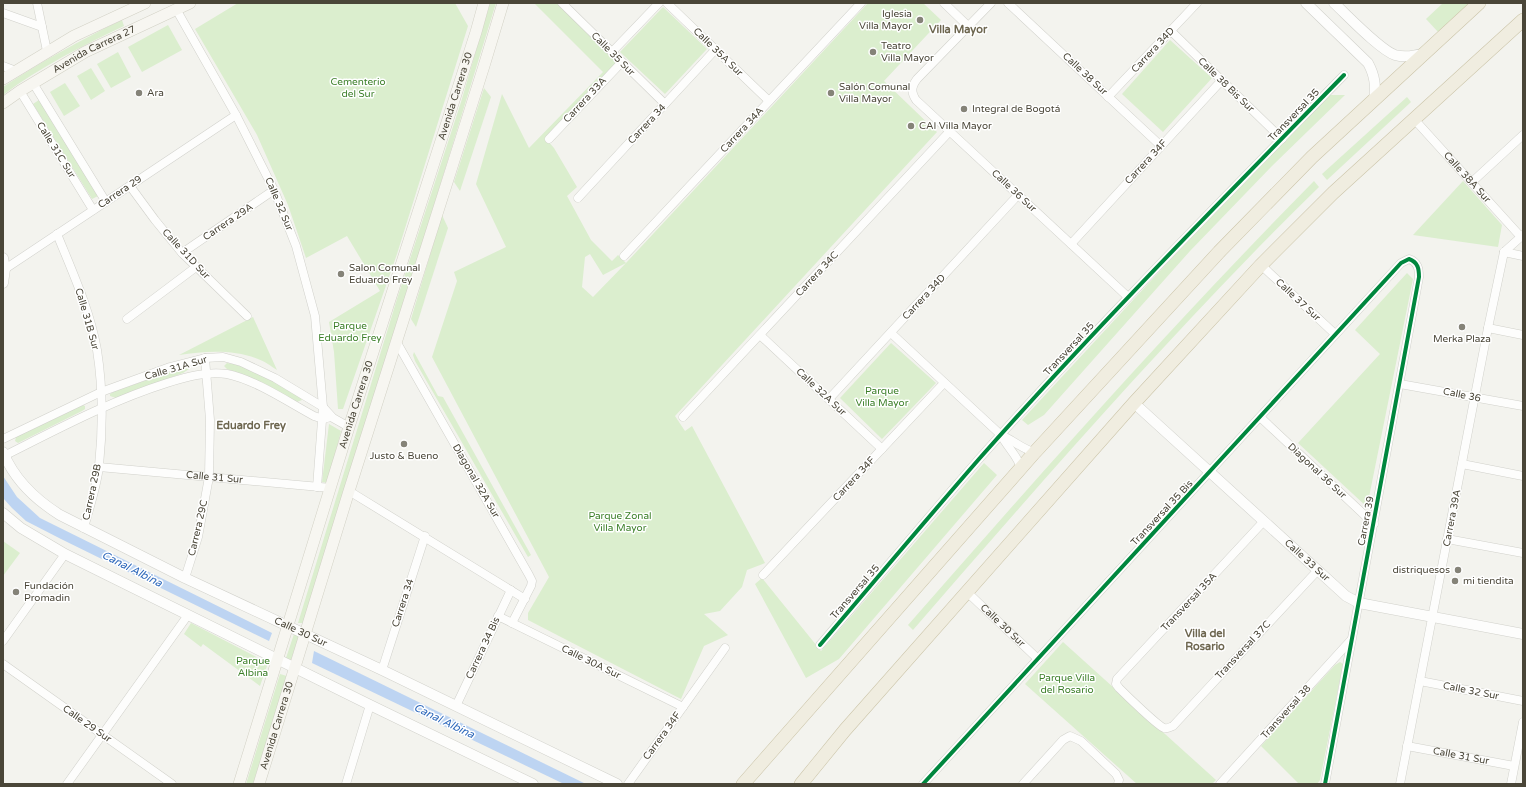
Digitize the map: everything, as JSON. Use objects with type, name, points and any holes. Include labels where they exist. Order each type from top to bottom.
[{"type":"highway","points":[[744,784],[1035,452],[1218,252],[1306,163],[1479,3]]},
{"type":"highway","points":[[801,784],[845,730],[1134,403],[1261,265],[1333,193],[1523,20]]},
{"type":"main road","name":"Avenida Carrera 27","points":[[3,103],[33,82],[85,52],[190,3]]},
{"type":"main road","points":[[474,3],[476,32]]},
{"type":"main road","name":"Avenida Carrera 30","points":[[239,784],[349,427],[484,3]]},
{"type":"main road","name":"Avenida Carrera 30","points":[[258,784],[503,3]]},
{"type":"main road","name":"Avenida Carrera 27","points":[[3,79],[87,29],[141,4]]},
{"type":"street","points":[[37,3],[47,52]]},
{"type":"street","name":"Calle 35 Sur","points":[[562,3],[665,104]]},
{"type":"street","points":[[612,52],[658,3]]},
{"type":"street","name":"Calle 35A Sur","points":[[667,3],[769,101]]},
{"type":"street","name":"Carrera 34A","points":[[624,256],[861,3]]},
{"type":"street","points":[[944,3],[969,27],[991,3]]},
{"type":"street","name":"Calle 38 Sur","points":[[1008,3],[1161,146]]},
{"type":"street","name":"Carrera 34D","points":[[1108,97],[1197,3]]},
{"type":"street","points":[[1306,3],[1368,63],[1373,72],[1375,81],[1374,100]]},
{"type":"street","points":[[1334,3],[1392,54],[1407,57],[1427,52]]},
{"type":"street","name":"Calle 32 Sur","points":[[176,9],[236,115],[274,190],[296,246],[315,316],[323,407],[317,487]]},
{"type":"street","points":[[3,13],[42,27]]},
{"type":"street","name":"Calle 36 Sur","points":[[969,27],[913,84],[912,90],[916,100],[1128,297]]},
{"type":"street","name":"Calle 38 Bis Sur","points":[[1171,31],[1282,139]]},
{"type":"street","name":"Carrera 34","points":[[578,198],[715,50]]},
{"type":"street","name":"Carrera 33A","points":[[549,139],[622,62]]},
{"type":"street","points":[[3,66],[16,71]]},
{"type":"street","name":"Transversal 35","points":[[820,646],[1001,435],[1128,297],[1344,75]]},
{"type":"street","name":"Carrera 34F","points":[[1071,244],[1222,80]]},
{"type":"street","name":"Calle 31C Sur","points":[[33,82],[106,202]]},
{"type":"street","name":"Calle 31C Sur","points":[[20,91],[93,210]]},
{"type":"street","name":"Carrera 29","points":[[4,269],[236,115]]},
{"type":"street","name":"Calle 38A Sur","points":[[1414,119],[1522,236]]},
{"type":"street","name":"Carrera 34C","points":[[683,417],[950,131]]},
{"type":"street","points":[[1472,182],[1523,135]]},
{"type":"street","name":"Calle 31D Sur","points":[[130,186],[154,220],[182,253],[247,316]]},
{"type":"street","name":"Carrera 29A","points":[[182,253],[274,190]]},
{"type":"street","name":"Carrera 34D","points":[[829,399],[1018,195]]},
{"type":"street","name":"Calle 31B Sur","points":[[58,234],[89,319],[96,349],[102,392],[102,408]]},
{"type":"street","points":[[1504,252],[1522,236]]},
{"type":"street","points":[[1504,252],[1523,256]]},
{"type":"street","name":"Carrera 39A","points":[[1400,784],[1504,252]]},
{"type":"street","points":[[3,258],[3,283]]},
{"type":"street","name":"Transversal 35 Bis","points":[[923,784],[1401,263],[1407,259],[1415,262]]},
{"type":"street","name":"Carrera 39","points":[[1325,784],[1419,278],[1419,270],[1415,262]]},
{"type":"street","name":"Calle 37 Sur","points":[[1261,265],[1335,334]]},
{"type":"street","points":[[127,319],[196,267]]},
{"type":"street","points":[[1488,328],[1523,335]]},
{"type":"street","points":[[891,333],[1001,435],[1029,451],[1035,452]]},
{"type":"street","name":"Calle 32A Sur","points":[[760,335],[882,449]]},
{"type":"street","name":"Diagonal 32A Sur","points":[[396,342],[532,581],[525,599],[512,623]]},
{"type":"street","name":"Calle 31A Sur","points":[[102,392],[170,367],[205,358],[223,357],[241,362],[275,378],[323,407],[333,418],[349,427]]},
{"type":"street","name":"Carrera 29C","points":[[185,578],[198,536],[209,477],[210,420],[205,358]]},
{"type":"street","name":"Calle 31A Sur","points":[[102,408],[179,379],[206,374],[227,374],[259,386],[314,416],[323,419],[333,418]]},
{"type":"street","name":"Carrera 34F","points":[[763,575],[944,383]]},
{"type":"street","name":"Calle 36","points":[[1400,384],[1523,406]]},
{"type":"street","points":[[3,439],[102,392]]},
{"type":"street","name":"Calle 33 Sur","points":[[1134,403],[1346,596],[1359,602],[1523,634]]},
{"type":"street","points":[[4,454],[102,408]]},
{"type":"street","name":"Carrera 29B","points":[[84,528],[99,467],[102,408]]},
{"type":"street","name":"Diagonal 36 Sur","points":[[1260,417],[1374,524]]},
{"type":"street","points":[[1001,435],[1005,444],[1018,460],[1021,469]]},
{"type":"street","name":"Calle 30 Sur","points":[[4,454],[20,481],[42,504],[84,528],[185,578],[382,670],[617,784]]},
{"type":"street","points":[[1462,464],[1523,476]]},
{"type":"street","name":"Calle 31 Sur","points":[[99,467],[331,488]]},
{"type":"street","points":[[349,491],[525,599]]},
{"type":"street","points":[[3,513],[21,528],[65,554],[533,784]]},
{"type":"street","name":"Transversal 35A","points":[[1168,728],[1163,728],[1119,688],[1116,684],[1117,679],[1264,521]]},
{"type":"street","name":"Carrera 34","points":[[382,670],[424,536]]},
{"type":"street","points":[[1448,539],[1523,554]]},
{"type":"street","points":[[3,641],[65,554]]},
{"type":"street","name":"Transversal 37C","points":[[1168,728],[1173,726],[1318,570]]},
{"type":"street","name":"Carrera 34 Bis","points":[[456,706],[510,590]]},
{"type":"street","name":"Calle 30 Sur","points":[[967,592],[1038,659]]},
{"type":"street","points":[[67,784],[188,615]]},
{"type":"street","name":"Calle 30A Sur","points":[[498,616],[683,707]]},
{"type":"street","name":"Transversal 38","points":[[1220,784],[1352,639]]},
{"type":"street","name":"Carrera 34F","points":[[628,784],[725,648]]},
{"type":"street","name":"Calle 29 Sur","points":[[3,664],[172,784]]},
{"type":"street","name":"Calle 32 Sur","points":[[1420,681],[1523,701]]},
{"type":"street","points":[[346,784],[370,705]]},
{"type":"street","points":[[1511,784],[1523,722]]},
{"type":"street","points":[[1023,784],[1063,740],[1070,736],[1081,741],[1116,774],[1119,782]]},
{"type":"street","name":"Calle 31 Sur","points":[[1407,746],[1514,766]]},
{"type":"green space","name":"Cementerio del Sur","points":[[238,3],[455,3],[468,26],[397,254],[343,409],[338,409],[334,352],[329,322],[380,291],[347,236],[306,258],[288,205],[257,135],[195,29]]},
{"type":"green space","points":[[490,3],[496,3],[423,241],[303,623],[298,623],[397,299],[461,102]]},
{"type":"green space","name":"Parque Zonal Villa Mayor","points":[[534,3],[557,3],[618,62],[546,139],[554,148],[577,187],[567,196],[591,240],[612,261],[618,255],[626,263],[868,3],[923,3],[941,20],[884,81],[937,132],[675,416],[685,431],[692,426],[765,563],[747,570],[742,587],[720,611],[704,614],[728,635],[704,646],[681,699],[528,620],[528,613],[549,577],[432,357],[457,281],[454,272],[506,247],[476,184],[502,94],[529,148],[603,72]],"holes":[[[590,254],[603,275],[626,263],[593,297],[582,287],[585,257]]]},
{"type":"green space","points":[[1443,3],[1474,3],[1440,34],[1426,19]]},
{"type":"green space","points":[[663,7],[707,49],[665,94],[620,52]]},
{"type":"green space","points":[[122,20],[124,26],[46,66],[3,95],[3,87],[17,78],[76,43]]},
{"type":"green space","points":[[168,25],[182,50],[142,72],[128,47]]},
{"type":"green space","points":[[1170,40],[1212,78],[1163,132],[1122,94]]},
{"type":"green space","points":[[118,52],[131,77],[111,88],[97,64]]},
{"type":"green space","points":[[91,68],[105,91],[91,100],[77,76]]},
{"type":"green space","points":[[65,83],[80,106],[64,116],[50,92]]},
{"type":"green space","points":[[484,88],[491,97],[460,191],[454,182]]},
{"type":"green space","points":[[1330,95],[1345,95],[1272,166],[1190,251],[1044,415],[1028,425],[1022,420],[1209,218]]},
{"type":"green space","points":[[1407,97],[1411,102],[1327,180],[1322,174]]},
{"type":"green space","points":[[39,100],[98,196],[92,199],[33,104]]},
{"type":"green space","points":[[1314,181],[1319,187],[1214,294],[1112,404],[913,630],[908,625],[1057,456],[1210,289]]},
{"type":"green space","points":[[1463,181],[1502,225],[1498,247],[1413,235]]},
{"type":"green space","points":[[442,215],[448,228],[416,327],[411,319]]},
{"type":"green space","points":[[1407,273],[1413,279],[1367,507],[1298,443],[1380,354],[1355,330]]},
{"type":"green space","points":[[253,317],[277,370],[260,360],[229,352],[179,355]]},
{"type":"green space","name":"Parque Villa Mayor","points":[[891,343],[936,383],[882,439],[840,398]]},
{"type":"green space","points":[[414,352],[438,396],[443,397],[531,555],[528,557],[415,361],[413,355]]},
{"type":"green space","points":[[227,363],[254,372],[300,397],[302,400],[297,402],[251,378],[227,369],[224,366]]},
{"type":"green space","points":[[182,368],[189,369],[183,373],[116,398],[110,396],[110,394],[115,391]]},
{"type":"green space","points":[[83,405],[85,406],[85,409],[82,411],[18,443],[15,441],[16,437]]},
{"type":"green space","points":[[329,424],[341,431],[328,483],[322,482]]},
{"type":"green space","points":[[984,463],[997,475],[839,659],[806,678],[755,584],[762,578],[821,651]]},
{"type":"green space","points":[[3,541],[20,553],[3,576]]},
{"type":"green space","name":"Parque Albina","points":[[191,623],[268,663],[260,686],[203,644],[201,647],[184,634]]},
{"type":"green space","points":[[294,634],[299,636],[291,660],[286,658]]},
{"type":"green space","name":"Parque Villa del Rosario","points":[[1063,642],[1216,780],[1212,784],[1137,784],[1025,684]]},
{"type":"green space","points":[[1340,662],[1343,664],[1320,780],[1317,784],[1299,784],[1261,746],[1335,665]]},
{"type":"green space","points":[[280,674],[287,676],[253,784],[246,784]]},
{"type":"water","name":"Canal Albina","points":[[3,476],[17,497],[40,518],[272,633],[269,641],[26,521],[3,498]]},
{"type":"water","name":"Canal Albina","points":[[314,651],[586,784],[564,784],[312,663]]},
{"type":"cycle path","points":[[820,645],[979,459],[1068,361],[1344,75]]},
{"type":"cycle path","points":[[923,784],[1401,263],[1409,259],[1412,260],[1417,266],[1419,277],[1325,784]]},
{"type":"place","name":"Iglesia Villa Mayor","points":[[920,20]]},
{"type":"place","name":"Teatro Villa Mayor","points":[[873,52]]},
{"type":"place","name":"Ara","points":[[139,93]]},
{"type":"place","name":"Salón Comunal Villa Mayor","points":[[831,93]]},
{"type":"place","name":"Integral de Bogotá","points":[[964,109]]},
{"type":"place","name":"CAI Villa Mayor","points":[[911,126]]},
{"type":"place","name":"Salon Comunal Eduardo Frey","points":[[341,274]]},
{"type":"place","name":"Merka Plaza","points":[[1462,327]]},
{"type":"place","name":"Justo & Bueno","points":[[404,444]]},
{"type":"place","name":"distriquesos","points":[[1458,570]]},
{"type":"place","name":"mi tiendita","points":[[1455,581]]},
{"type":"place","name":"Fundación Promadin","points":[[16,592]]},
{"type":"district","name":"Villa Mayor","points":[[958,29]]},
{"type":"district","name":"Eduardo Frey","points":[[251,425]]},
{"type":"district","name":"Villa del Rosario","points":[[1205,639]]},
{"type":"park label","name":"Parque Eduardo Frey","points":[[350,332]]}]
